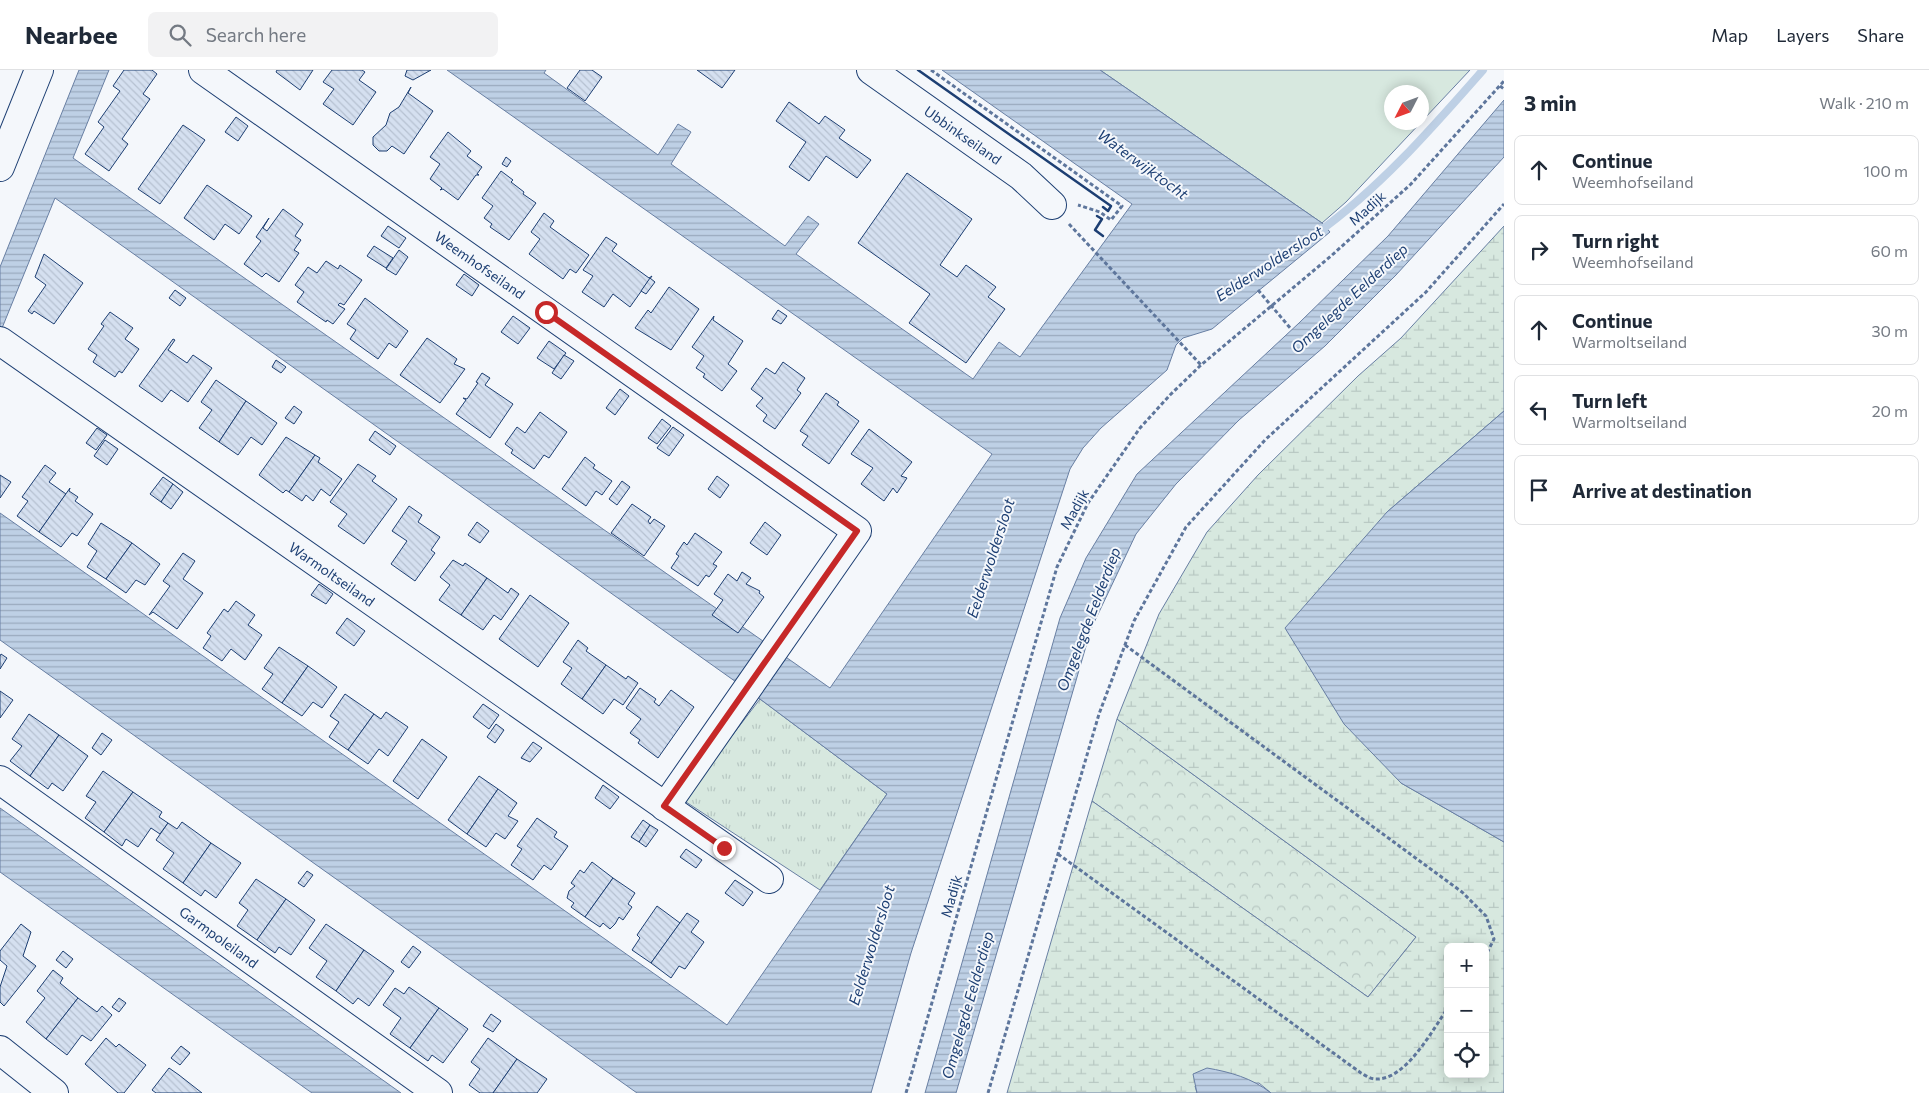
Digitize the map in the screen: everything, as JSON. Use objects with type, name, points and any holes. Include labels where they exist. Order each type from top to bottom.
[{"type":"street","points":[[0,167],[39,70]]},
{"type":"street","name":"Weemhofseiland","points":[[203,70],[857,531],[664,806]]},
{"type":"street","name":"Ubbinkseiland","points":[[871,70],[1021,176],[1047,200]]},
{"type":"street","name":"Warmoltseiland","points":[[4,344],[769,879]]},
{"type":"street","name":"Garmpoleiland","points":[[0,780],[438,1093]]},
{"type":"street","points":[[0,1050],[54,1093]]},
{"type":"path","points":[[931,70],[1122,206],[1111,220],[1100,212],[1047,200]]},
{"type":"path","name":"Madijk","points":[[906,1093],[1057,567],[1088,503],[1140,428],[1201,365],[1272,306],[1411,184],[1504,81]]},
{"type":"path","points":[[1500,86],[1504,89]]},
{"type":"path","points":[[988,1093],[1099,714],[1134,621],[1186,527],[1265,440],[1426,292],[1504,204]]},
{"type":"path","points":[[1078,233],[1201,365]]},
{"type":"path","points":[[1258,290],[1291,330]]},
{"type":"path","points":[[1125,645],[1462,892],[1486,916],[1494,939],[1489,949]]},
{"type":"path","points":[[1058,854],[1361,1073],[1374,1079],[1391,1076],[1404,1068],[1444,1013]]},
{"type":"green space","points":[[1100,70],[1470,70],[1429,114],[1429,85],[1384,85],[1384,130],[1414,130],[1346,202],[1322,223]]},
{"type":"green space","points":[[1504,226],[1504,411],[1387,512],[1401,783],[1504,842],[1504,1093],[1271,1093],[1259,1083],[1195,1086],[1197,1093],[1007,1093],[1092,801],[1368,997],[1416,937],[1117,719],[1159,614],[1207,532],[1258,475],[1358,376],[1401,338]]},
{"type":"green space","points":[[760,699],[887,794],[820,890],[683,800]]},
{"type":"green space","points":[[1117,719],[1416,937],[1368,997],[1092,801]]},
{"type":"water","name":"Waterwijktocht","points":[[79,70],[109,70],[73,158],[830,688],[992,454],[447,70],[546,70],[544,73],[658,155],[678,124],[691,132],[671,164],[785,246],[808,216],[819,224],[796,254],[973,379],[999,342],[1020,357],[1132,204],[942,70],[1100,70],[1322,223],[1330,232],[1212,329],[1183,338],[1176,345],[1167,370],[1101,428],[1083,448],[1070,469],[911,953],[871,1093],[637,1093],[0,640],[0,513],[727,1025],[887,794],[760,699],[55,198],[0,333],[0,267]]},
{"type":"water","name":"Omgelegde Eelderdiep","points":[[1504,100],[1504,157],[1396,275],[1325,346],[1239,420],[1176,484],[1136,534],[1091,629],[956,1093],[925,1093],[1060,618],[1086,558],[1137,474],[1299,323],[1388,236]]},
{"type":"water","points":[[1504,411],[1504,842],[1401,783],[1344,724],[1285,628],[1387,512]]},
{"type":"water","points":[[0,808],[401,1093],[312,1093],[0,872]]},
{"type":"water","points":[[1207,1068],[1240,1076],[1256,1083],[1271,1093],[1197,1093],[1193,1074]]},
{"type":"building","points":[[124,70],[152,70],[157,74],[143,94],[150,99],[122,139],[128,144],[109,171],[85,154],[104,127],[98,122],[120,91],[113,86]]},
{"type":"building","points":[[277,70],[313,70],[300,90],[276,72]]},
{"type":"building","points":[[332,70],[362,70],[365,72],[359,80],[376,92],[353,125],[323,104],[334,89],[323,82]]},
{"type":"building","points":[[407,70],[431,70],[413,80],[405,76]]},
{"type":"building","points":[[580,70],[592,70],[602,77],[585,101],[567,88]]},
{"type":"building","points":[[697,70],[735,70],[722,88]]},
{"type":"building","points":[[411,87],[408,93],[433,111],[404,154],[392,146],[387,151],[379,151],[373,145],[373,137],[386,125],[390,113],[399,107]]},
{"type":"building","points":[[789,102],[819,124],[825,116],[845,130],[839,138],[871,160],[857,178],[826,156],[809,181],[789,167],[806,142],[776,121]]},
{"type":"building","points":[[236,117],[248,126],[238,141],[225,132]]},
{"type":"building","points":[[183,125],[205,140],[160,204],[138,189]]},
{"type":"building","points":[[448,132],[471,151],[467,156],[482,167],[477,174],[479,175],[476,175],[458,200],[443,189],[440,190],[442,188],[430,179],[440,164],[430,157]]},
{"type":"building","points":[[506,157],[511,161],[507,167],[502,164]]},
{"type":"building","points":[[501,171],[513,180],[511,182],[524,192],[523,194],[536,203],[509,240],[490,227],[492,224],[484,218],[493,206],[482,198]]},
{"type":"building","points":[[907,173],[972,219],[940,265],[957,277],[966,265],[996,287],[988,297],[1005,309],[966,363],[909,323],[930,294],[858,243]]},
{"type":"building","points":[[207,185],[252,216],[239,234],[225,224],[214,240],[184,218]]},
{"type":"building","points":[[283,209],[303,224],[295,236],[301,240],[294,250],[299,253],[279,282],[266,273],[262,277],[244,264],[261,241],[256,237],[269,218],[263,228],[267,231]]},
{"type":"building","points":[[544,213],[554,221],[550,227],[589,255],[576,273],[570,269],[563,279],[529,254],[540,239],[531,232]]},
{"type":"building","points":[[388,226],[406,238],[399,248],[381,236]]},
{"type":"building","points":[[606,237],[617,244],[612,251],[649,278],[652,276],[630,307],[613,294],[604,307],[582,292],[593,276],[583,270]]},
{"type":"building","points":[[374,246],[393,258],[386,268],[367,256]]},
{"type":"building","points":[[399,250],[408,257],[396,275],[386,269]]},
{"type":"building","points":[[44,254],[83,283],[54,324],[34,311],[32,314],[28,311],[46,285],[35,277]]},
{"type":"building","points":[[326,261],[338,269],[340,265],[362,280],[344,305],[340,303],[338,305],[345,309],[333,324],[327,320],[326,322],[297,302],[304,292],[295,285],[308,267],[317,273]]},
{"type":"building","points":[[464,274],[479,285],[472,296],[456,285]]},
{"type":"building","points":[[650,278],[655,282],[646,294],[641,291]]},
{"type":"building","points":[[669,287],[699,309],[671,350],[635,328],[648,310],[651,313]]},
{"type":"building","points":[[175,290],[186,298],[180,306],[169,298]]},
{"type":"building","points":[[365,298],[408,331],[396,348],[389,343],[378,359],[350,339],[356,330],[347,324]]},
{"type":"building","points":[[778,310],[787,316],[781,324],[772,319]]},
{"type":"building","points":[[110,312],[133,328],[125,339],[139,349],[122,373],[119,371],[115,377],[93,362],[97,355],[88,349],[104,326],[101,324]]},
{"type":"building","points":[[513,316],[530,328],[518,344],[501,332]]},
{"type":"building","points":[[714,316],[713,320],[743,341],[728,364],[737,371],[722,391],[703,377],[705,374],[696,368],[704,356],[692,347]]},
{"type":"building","points":[[427,338],[457,359],[454,364],[465,369],[440,403],[400,375]]},
{"type":"building","points":[[173,339],[175,340],[168,350],[187,363],[193,355],[212,368],[188,402],[171,390],[162,402],[139,386]]},
{"type":"building","points":[[549,341],[566,353],[554,369],[537,358]]},
{"type":"building","points":[[564,355],[574,361],[561,379],[552,373]]},
{"type":"building","points":[[276,360],[286,367],[281,373],[272,367]]},
{"type":"building","points":[[783,362],[805,378],[797,390],[801,393],[775,429],[763,421],[767,415],[756,406],[763,398],[751,389],[766,368],[775,374]]},
{"type":"building","points":[[482,373],[490,378],[485,385],[513,404],[490,438],[456,414],[466,400],[463,398],[467,399],[478,383],[476,382]]},
{"type":"building","points":[[216,380],[246,401],[219,442],[199,428],[212,410],[201,402]]},
{"type":"building","points":[[620,389],[629,396],[615,415],[606,408]]},
{"type":"building","points":[[826,393],[839,402],[837,405],[859,421],[829,464],[802,445],[808,436],[800,431]]},
{"type":"building","points":[[246,401],[277,423],[262,445],[251,437],[238,455],[219,442]]},
{"type":"building","points":[[294,406],[302,412],[294,424],[285,418]]},
{"type":"building","points":[[540,412],[567,432],[549,458],[544,455],[534,469],[511,453],[513,450],[505,444],[517,427],[525,433]]},
{"type":"building","points":[[662,419],[671,426],[657,444],[648,438]]},
{"type":"building","points":[[673,427],[684,435],[669,456],[657,448]]},
{"type":"building","points":[[97,428],[107,435],[96,450],[86,443]]},
{"type":"building","points":[[869,429],[912,462],[901,476],[907,478],[897,493],[893,488],[884,501],[861,484],[873,468],[851,454]]},
{"type":"building","points":[[375,431],[396,446],[390,455],[369,440]]},
{"type":"building","points":[[286,437],[315,455],[289,492],[286,490],[283,493],[259,475]]},
{"type":"building","points":[[105,440],[118,449],[107,465],[94,456]]},
{"type":"building","points":[[315,455],[320,458],[318,462],[342,479],[330,496],[321,489],[313,501],[306,495],[302,501],[289,492]]},
{"type":"building","points":[[585,457],[595,465],[593,468],[612,481],[602,495],[596,491],[586,506],[562,489]]},
{"type":"building","points":[[358,464],[376,476],[372,481],[397,499],[364,544],[338,526],[347,514],[330,502]]},
{"type":"building","points":[[45,465],[56,473],[49,482],[66,494],[39,532],[17,516],[28,501],[22,497]]},
{"type":"building","points":[[0,475],[11,482],[0,498]]},
{"type":"building","points":[[717,476],[729,485],[720,498],[708,489]]},
{"type":"building","points":[[163,477],[173,484],[161,502],[150,494]]},
{"type":"building","points":[[622,481],[630,487],[617,505],[609,499]]},
{"type":"building","points":[[173,484],[183,492],[171,509],[161,502]]},
{"type":"building","points":[[70,488],[69,491],[78,497],[75,501],[93,514],[77,536],[72,533],[61,547],[39,532]]},
{"type":"building","points":[[632,504],[651,517],[648,521],[650,524],[654,519],[665,526],[644,556],[611,533]]},
{"type":"building","points":[[409,506],[422,515],[418,522],[440,537],[431,550],[435,553],[415,581],[391,564],[407,541],[392,531]]},
{"type":"building","points":[[477,522],[489,531],[480,543],[468,535]]},
{"type":"building","points":[[765,522],[781,535],[767,555],[750,543]]},
{"type":"building","points":[[101,523],[132,543],[106,579],[87,567],[97,551],[88,544]]},
{"type":"building","points":[[695,533],[722,552],[713,564],[717,566],[709,577],[706,575],[698,586],[671,568],[679,556],[676,554],[684,542],[687,545]]},
{"type":"building","points":[[132,543],[160,564],[145,585],[136,580],[126,593],[106,579]]},
{"type":"building","points":[[183,553],[195,561],[183,579],[203,593],[177,629],[153,612],[149,615],[170,586],[163,581]]},
{"type":"building","points":[[453,560],[463,566],[465,563],[487,578],[461,615],[439,600],[450,585],[440,577]]},
{"type":"building","points":[[742,572],[751,578],[746,584],[760,591],[759,593],[764,597],[738,633],[712,615],[723,600],[714,594],[728,574],[737,581]]},
{"type":"building","points":[[487,578],[508,593],[511,588],[519,594],[501,620],[494,615],[483,630],[461,615]]},
{"type":"building","points":[[319,584],[333,594],[326,604],[311,595]]},
{"type":"building","points":[[530,595],[569,623],[538,667],[499,639]]},
{"type":"building","points":[[236,601],[255,615],[248,625],[262,635],[245,660],[231,649],[222,661],[203,648],[211,636],[207,633],[224,609],[228,612]]},
{"type":"building","points":[[347,618],[365,631],[354,646],[336,633]]},
{"type":"building","points":[[578,640],[588,648],[586,651],[606,665],[582,699],[561,684],[572,668],[563,662]]},
{"type":"building","points":[[279,647],[308,666],[282,703],[262,689],[273,674],[264,668]]},
{"type":"building","points":[[1,654],[7,658],[0,669],[0,656]]},
{"type":"building","points":[[606,665],[626,679],[628,676],[638,683],[623,705],[614,699],[603,714],[582,699]]},
{"type":"building","points":[[308,666],[337,687],[322,708],[313,702],[302,716],[282,703]]},
{"type":"building","points":[[640,688],[656,699],[654,702],[659,706],[671,690],[694,707],[658,758],[638,743],[640,740],[630,733],[641,719],[626,708]]},
{"type":"building","points":[[0,691],[13,700],[0,718]]},
{"type":"building","points":[[345,694],[374,714],[348,750],[329,737],[339,722],[330,716]]},
{"type":"building","points":[[483,704],[499,715],[489,729],[473,717]]},
{"type":"building","points":[[386,712],[408,727],[388,756],[379,749],[368,764],[348,750],[374,714],[381,719]]},
{"type":"building","points":[[29,714],[59,735],[30,776],[10,761],[22,746],[12,739]]},
{"type":"building","points":[[496,724],[504,730],[495,743],[487,737]]},
{"type":"building","points":[[102,733],[112,740],[101,755],[92,748]]},
{"type":"building","points":[[59,735],[88,756],[63,791],[52,783],[48,789],[30,776]]},
{"type":"building","points":[[422,739],[447,757],[418,799],[393,781]]},
{"type":"building","points":[[533,742],[542,748],[530,762],[521,758]]},
{"type":"building","points":[[103,771],[133,792],[104,832],[85,818],[96,802],[86,796]]},
{"type":"building","points":[[479,776],[498,789],[467,834],[448,820]]},
{"type":"building","points":[[603,785],[619,797],[610,809],[595,798]]},
{"type":"building","points":[[498,789],[517,803],[508,816],[518,821],[505,839],[496,833],[486,847],[467,834]]},
{"type":"building","points":[[133,792],[162,812],[159,817],[168,823],[160,834],[151,828],[138,847],[126,839],[122,846],[104,832]]},
{"type":"building","points":[[537,818],[557,832],[554,837],[568,846],[551,870],[544,865],[533,880],[511,865],[522,849],[517,846]]},
{"type":"building","points":[[643,820],[650,825],[639,842],[631,837]]},
{"type":"building","points":[[182,822],[211,843],[183,883],[163,869],[174,853],[156,840],[168,823],[177,829]]},
{"type":"building","points":[[650,825],[658,830],[646,847],[639,842]]},
{"type":"building","points":[[211,843],[241,863],[216,898],[205,890],[201,896],[183,883]]},
{"type":"building","points":[[686,849],[702,860],[696,868],[680,857]]},
{"type":"building","points":[[592,862],[613,878],[585,917],[571,907],[574,903],[567,898],[569,891],[575,886],[571,883],[580,870],[584,873]]},
{"type":"building","points":[[307,871],[313,875],[304,887],[298,883]]},
{"type":"building","points":[[613,878],[635,893],[628,904],[632,907],[623,920],[619,917],[610,929],[603,923],[600,927],[585,917]]},
{"type":"building","points":[[256,879],[286,899],[257,940],[237,926],[248,910],[239,903]]},
{"type":"building","points":[[735,880],[753,892],[743,906],[725,893]]},
{"type":"building","points":[[286,899],[315,920],[291,955],[279,947],[275,953],[257,940]]},
{"type":"building","points":[[657,906],[680,923],[651,963],[632,950],[640,938],[637,935]]},
{"type":"building","points":[[687,913],[699,921],[691,932],[704,942],[685,969],[679,966],[671,978],[651,963]]},
{"type":"building","points":[[21,924],[31,932],[23,956],[36,966],[4,1006],[0,1002],[0,987],[7,966],[0,960],[0,951]]},
{"type":"building","points":[[326,924],[364,950],[336,991],[316,977],[327,961],[309,948]]},
{"type":"building","points":[[413,946],[421,952],[409,968],[401,962]]},
{"type":"building","points":[[364,950],[394,971],[369,1006],[358,998],[353,1004],[336,991]]},
{"type":"building","points":[[63,951],[73,959],[66,968],[56,960]]},
{"type":"building","points":[[53,970],[63,978],[60,983],[78,998],[46,1039],[26,1022],[45,998],[37,991]]},
{"type":"building","points":[[409,987],[439,1008],[410,1048],[390,1034],[401,1018],[383,1005],[395,988],[404,994]]},
{"type":"building","points":[[78,998],[97,1012],[102,1006],[112,1015],[91,1041],[82,1035],[67,1055],[46,1039]]},
{"type":"building","points":[[119,998],[126,1003],[119,1012],[112,1007]]},
{"type":"building","points":[[439,1008],[468,1029],[443,1063],[432,1055],[428,1061],[410,1048]]},
{"type":"building","points":[[491,1014],[501,1021],[493,1032],[483,1026]]},
{"type":"building","points":[[106,1038],[116,1047],[119,1044],[146,1065],[124,1093],[118,1093],[85,1064]]},
{"type":"building","points":[[488,1038],[517,1059],[493,1093],[480,1093],[469,1085],[480,1069],[471,1062]]},
{"type":"building","points":[[181,1046],[190,1053],[180,1065],[171,1058]]},
{"type":"building","points":[[517,1059],[547,1079],[537,1093],[493,1093]]},
{"type":"building","points":[[169,1068],[202,1093],[156,1093],[152,1090]]},
{"type":"waterway","name":"Eelderwoldersloot","points":[[1317,233],[1384,177],[1425,135],[1483,70]]},
{"type":"wall","points":[[918,70],[1111,206],[1108,211],[1103,207]]},
{"type":"wall","points":[[1097,216],[1102,219],[1095,230],[1103,236]]},
{"type":"route","points":[[546,312],[857,531],[664,806],[724,848]]}]
